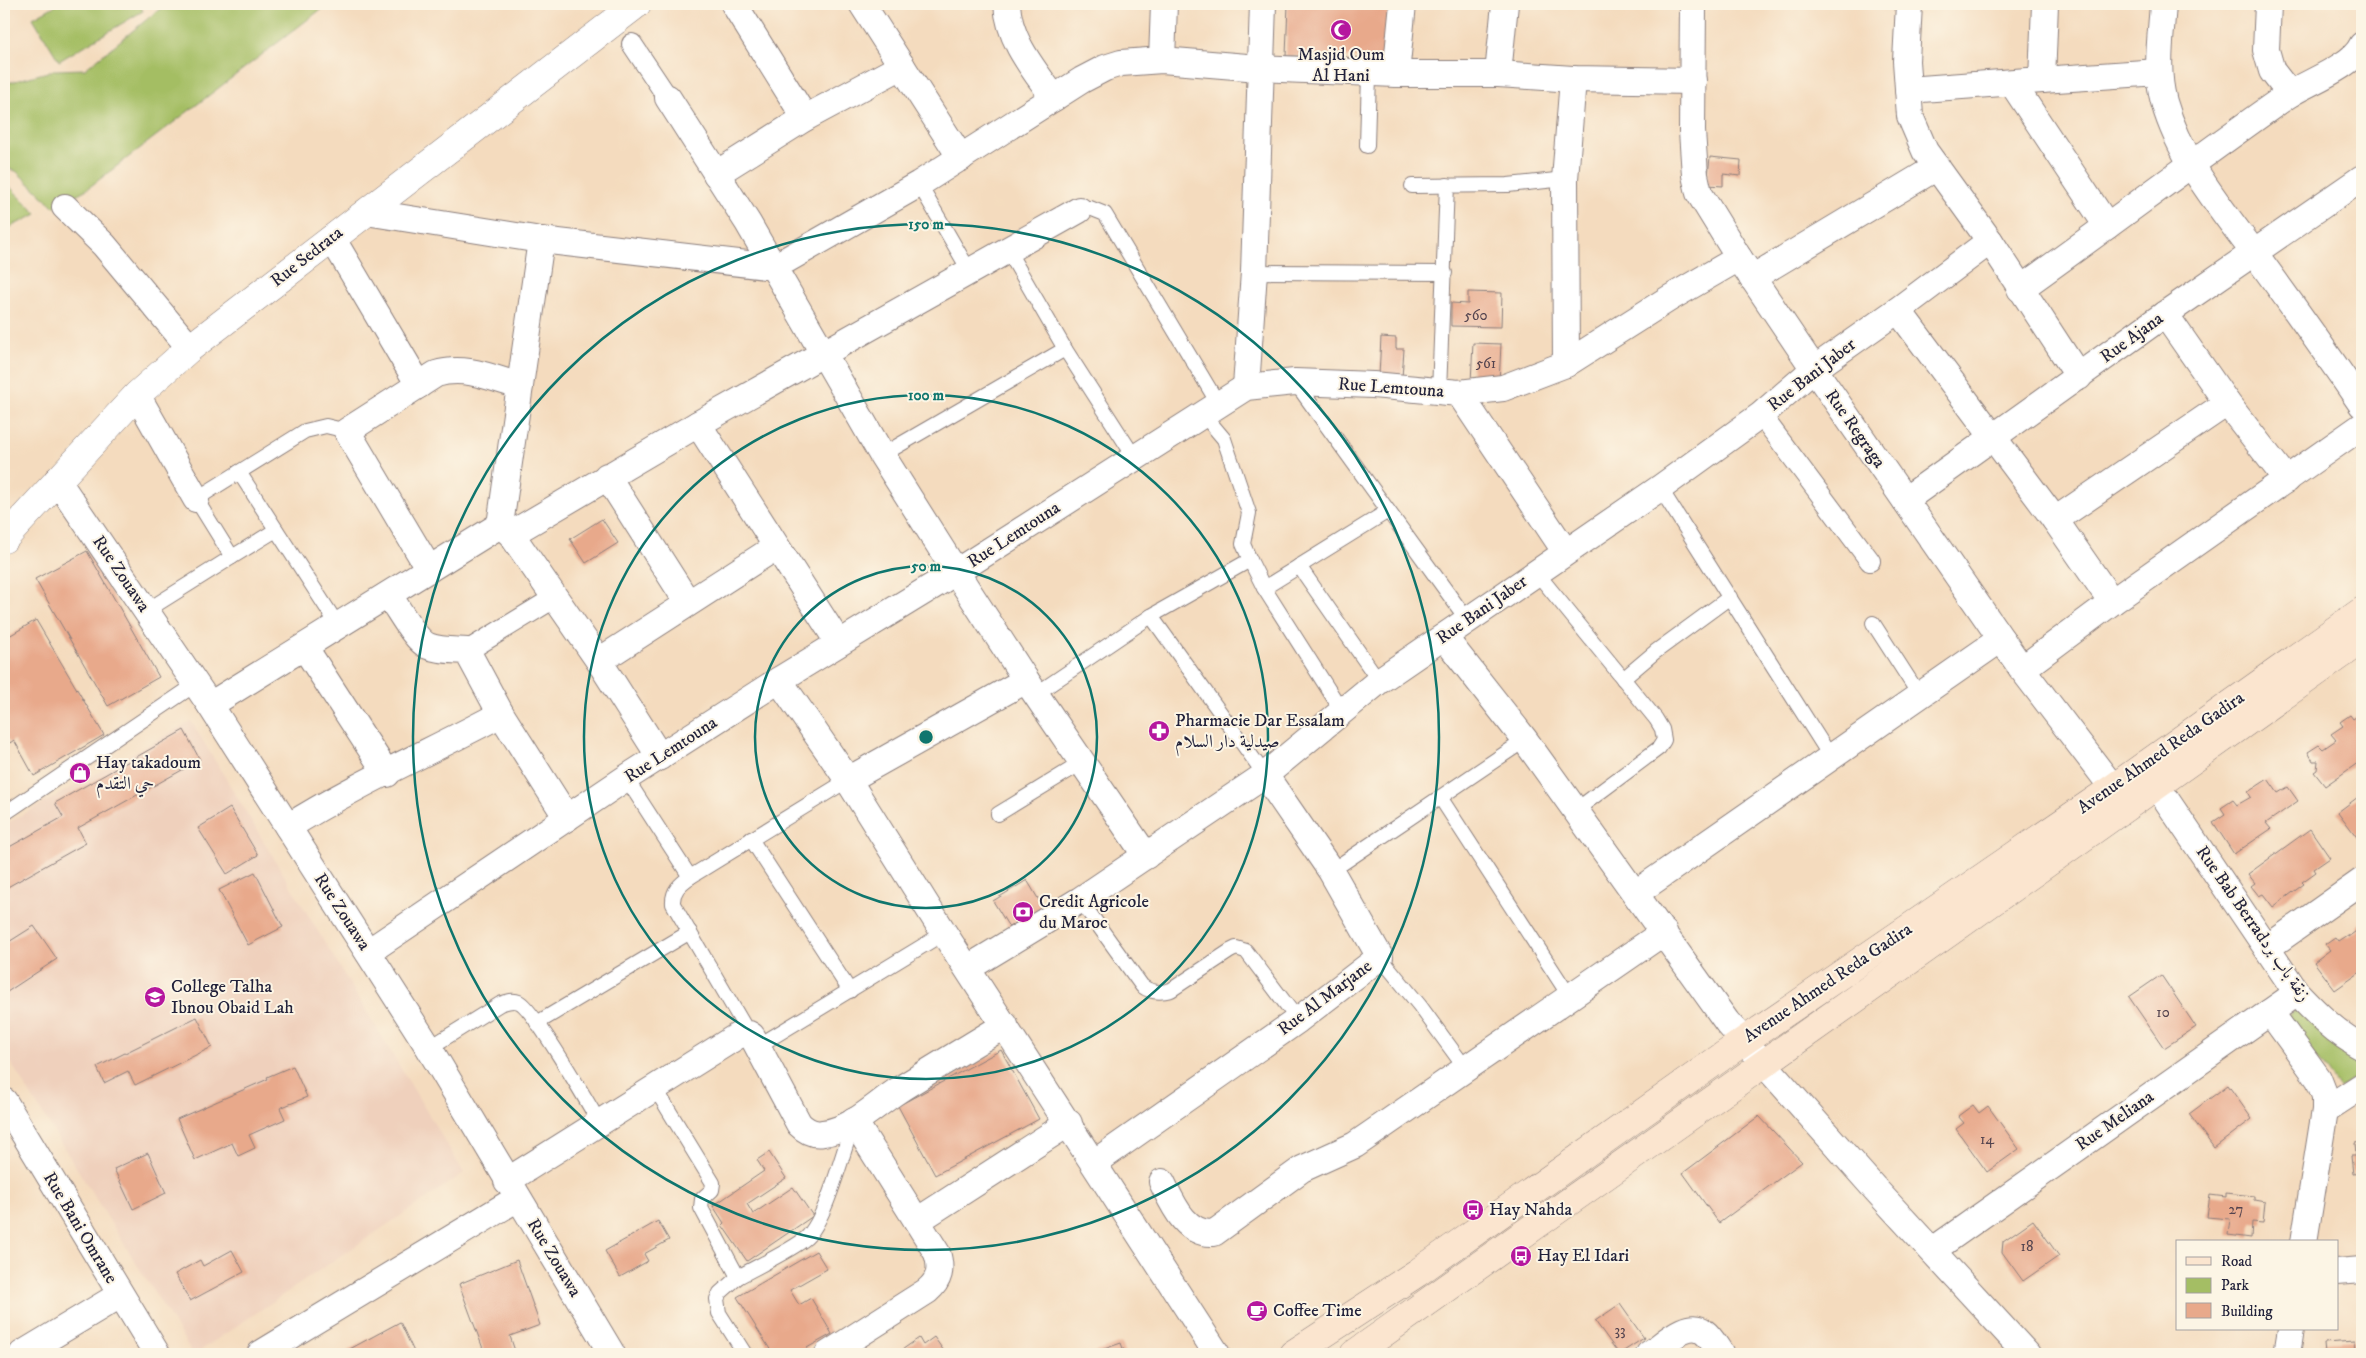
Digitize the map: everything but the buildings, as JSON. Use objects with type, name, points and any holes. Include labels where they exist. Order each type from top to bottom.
[{"type":"main road","name":"Avenue Ahmed Reda Gadira","points":[[1293,1354],[1417,1273],[1744,1040],[2113,788],[2362,611]]},
{"type":"main road","name":"Avenue Ahmed Reda Gadira","points":[[1354,1354],[2362,640]]},
{"type":"street","name":"Rue Sedrata","points":[[4,539],[137,395],[190,348],[637,4]]},
{"type":"street","points":[[734,4],[805,118]]},
{"type":"street","points":[[862,4],[960,158]]},
{"type":"street","points":[[1008,4],[1008,21],[1014,37],[1054,98]]},
{"type":"street","points":[[1162,60],[1164,4]]},
{"type":"street","points":[[1246,387],[1254,272],[1262,4]]},
{"type":"street","points":[[1396,74],[1403,4]]},
{"type":"street","points":[[1498,74],[1505,4]]},
{"type":"street","name":"Rue Regraga","points":[[1693,4],[1694,82],[1692,131],[1695,175],[1699,193],[1746,268],[1814,369],[2001,639],[2113,788]]},
{"type":"street","points":[[1909,4],[1906,61],[1910,116],[1925,151],[1990,241],[2078,377]]},
{"type":"street","points":[[2042,80],[2044,4]]},
{"type":"street","points":[[2163,4],[2160,72],[2163,100],[2172,127],[2192,165],[2231,223],[2254,252],[2362,405]]},
{"type":"street","points":[[2268,4],[2266,50],[2272,71],[2290,94]]},
{"type":"street","points":[[632,44],[774,268],[882,455],[956,572],[1031,687],[1146,856]]},
{"type":"street","points":[[2020,289],[2290,94],[2339,66],[2360,51],[2362,45]]},
{"type":"street","points":[[366,212],[541,240],[774,268],[920,184],[1054,98],[1105,68],[1121,62],[1162,60],[1259,68],[1369,73],[1498,74],[1573,79],[1694,82]]},
{"type":"street","points":[[716,174],[805,118],[902,66]]},
{"type":"street","points":[[1908,90],[2160,72]]},
{"type":"street","points":[[1566,364],[1565,179],[1573,79]]},
{"type":"street","points":[[2012,83],[2107,226]]},
{"type":"street","points":[[1449,392],[1503,388],[1566,364],[1670,298],[1746,268],[1937,167]]},
{"type":"street","name":"Rue Ajana","points":[[1905,500],[1993,439],[2165,314],[2362,178]]},
{"type":"street","points":[[64,207],[104,245],[190,348]]},
{"type":"street","points":[[203,695],[305,648],[429,569],[607,476],[1079,210]]},
{"type":"street","points":[[332,238],[419,385]]},
{"type":"street","points":[[541,240],[520,386],[505,530],[599,661],[660,757]]},
{"type":"street","name":"Rue Bani Jaber","points":[[968,968],[1080,900],[1265,775],[1379,681],[1468,621],[1565,551],[1660,488],[1761,415],[1814,369],[1898,310],[1990,241]]},
{"type":"street","points":[[1898,310],[2054,520],[2112,602]]},
{"type":"street","points":[[2165,314],[2228,403],[2287,480]]},
{"type":"street","points":[[429,569],[346,431],[436,374],[461,369],[520,386]]},
{"type":"street","name":"Rue Lemtouna","points":[[368,952],[626,778],[838,642],[956,572],[1246,387],[1295,382],[1374,385],[1449,392],[1565,551]]},
{"type":"street","points":[[137,395],[196,499]]},
{"type":"street","points":[[2054,520],[2228,403]]},
{"type":"street","points":[[1761,415],[1870,561]]},
{"type":"street","points":[[698,424],[838,642]]},
{"type":"street","points":[[2022,669],[2112,602],[2362,426]]},
{"type":"street","points":[[607,476],[688,603]]},
{"type":"street","name":"Rue Zouawa","points":[[57,480],[203,695],[429,1048],[612,1354]]},
{"type":"street","points":[[599,661],[776,547]]},
{"type":"street","points":[[389,596],[419,639],[428,646],[467,651],[554,598]]},
{"type":"street","points":[[1444,637],[1525,740],[1727,1022],[1876,1190],[2027,1354]]},
{"type":"street","points":[[1636,893],[2001,639]]},
{"type":"street","points":[[305,648],[387,774]]},
{"type":"street","points":[[467,651],[501,714],[567,818]]},
{"type":"street","points":[[779,680],[848,780],[944,933],[1069,1123],[1216,1354]]},
{"type":"street","points":[[848,780],[1031,687]]},
{"type":"street","points":[[288,827],[333,799],[387,774],[501,714]]},
{"type":"street","name":"Rue Al Marjane","points":[[1094,1163],[1298,1020],[1380,957],[1331,871],[1265,775]]},
{"type":"street","name":"Rue Bab Berradزنقة باب برد","points":[[2157,786],[2297,993],[2318,1015],[2362,1047]]},
{"type":"street","points":[[2267,948],[2362,881]]},
{"type":"street","points":[[1162,1182],[1174,1206],[1190,1226],[1205,1233],[1214,1233],[1302,1169],[1345,1151],[1664,932]]},
{"type":"street","name":"Rue Meliana","points":[[1933,1250],[2297,993]]},
{"type":"street","points":[[2270,1012],[2318,1078],[2325,1096],[2326,1110],[2304,1240]]},
{"type":"street","points":[[260,1354],[513,1189],[600,1122],[739,1035],[754,1040],[799,1124],[805,1130],[822,1134],[834,1131],[854,1121],[895,1092],[1005,1025]]},
{"type":"street","points":[[2326,1110],[2362,1086]]},
{"type":"street","name":"Rue Bani Omrane","points":[[4,1101],[157,1354]]},
{"type":"street","points":[[828,1354],[927,1291],[937,1281],[941,1264],[938,1254],[854,1121]]},
{"type":"street","points":[[917,1221],[1069,1123]]},
{"type":"street","points":[[2338,1272],[2362,1270]]},
{"type":"street","points":[[22,1354],[120,1295]]},
{"type":"street","points":[[1649,1354],[1683,1330],[1694,1328],[1705,1332],[1721,1354]]},
{"type":"street","points":[[2287,1354],[2291,1330]]},
{"type":"lane","points":[[1366,146],[1369,73]]},
{"type":"lane","points":[[1412,186],[1508,185],[1565,179]]},
{"type":"lane","points":[[920,184],[970,272]]},
{"type":"lane","points":[[1447,186],[1445,273],[1449,392]]},
{"type":"lane","points":[[1079,210],[1090,208],[1105,214],[1211,409],[1224,439],[1249,513],[1243,544],[1264,588],[1342,712]]},
{"type":"lane","points":[[1007,249],[1065,349],[1135,458]]},
{"type":"lane","points":[[1254,272],[1445,273]]},
{"type":"lane","points":[[882,455],[1065,349]]},
{"type":"lane","points":[[1295,382],[1468,621]]},
{"type":"lane","points":[[232,557],[196,499],[315,427],[335,427],[346,431]]},
{"type":"lane","points":[[239,472],[339,627]]},
{"type":"lane","points":[[1660,488],[1832,758]]},
{"type":"lane","points":[[1264,588],[1388,511]]},
{"type":"lane","points":[[146,611],[276,530]]},
{"type":"lane","points":[[1031,687],[1250,560]]},
{"type":"lane","points":[[1300,566],[1379,681]]},
{"type":"lane","points":[[1536,572],[1656,719],[1662,729],[1664,740],[1659,748],[1576,810]]},
{"type":"lane","points":[[1623,679],[1654,652],[1730,596]]},
{"type":"lane","points":[[1151,616],[1265,775]]},
{"type":"lane","points":[[1873,624],[1920,696]]},
{"type":"lane","points":[[5,811],[203,695]]},
{"type":"lane","points":[[1331,871],[1525,740]]},
{"type":"lane","points":[[998,814],[1083,762]]},
{"type":"lane","points":[[626,778],[690,877]]},
{"type":"lane","points":[[848,780],[690,877],[680,884],[672,898],[673,904],[754,1040],[850,991],[944,933]]},
{"type":"lane","points":[[1440,797],[1570,996]]},
{"type":"lane","points":[[751,839],[850,991]]},
{"type":"lane","points":[[1080,900],[1142,986],[1147,990],[1163,992],[1171,990],[1230,951],[1241,949],[1246,951],[1298,1020]]},
{"type":"lane","points":[[537,1023],[690,932]]},
{"type":"lane","points":[[1380,957],[1420,1006],[1466,1069]]},
{"type":"lane","points":[[429,1048],[500,1004],[509,1001],[521,1003],[537,1023],[600,1122]]},
{"type":"lane","points":[[656,1088],[713,1183],[712,1190],[702,1199],[701,1208],[738,1277]]},
{"type":"lane","points":[[745,1354],[719,1313],[717,1299],[725,1286],[806,1238],[817,1224],[854,1121]]},
{"type":"shaded area","points":[[191,721],[464,1173],[195,1354],[193,1354],[4,1052],[4,825]]},
{"type":"green space","points":[[58,4],[139,4],[143,11],[59,61],[33,18]]},
{"type":"green space","points":[[166,4],[328,4],[87,189],[54,207],[16,171],[4,168],[4,84],[55,70],[85,69]]},
{"type":"green space","points":[[4,184],[7,184],[37,214],[4,230]]},
{"type":"green space","points":[[2301,1006],[2331,1040],[2362,1060],[2362,1073],[2339,1088],[2287,1016]]},
{"type":"place","name":"Masjid Oum Al Hani","points":[[1341,30]]},
{"type":"place","name":"Pharmacie Dar Essalam صيدلية دار السلام","points":[[1159,731]]},
{"type":"place","name":"Hay takadoum حي التقدم","points":[[80,773]]},
{"type":"place","name":"Credit Agricole du Maroc","points":[[1023,912]]},
{"type":"place","name":"College Talha Ibnou Obaid Lah","points":[[155,997]]},
{"type":"place","name":"Hay Nahda","points":[[1473,1210]]},
{"type":"place","name":"Hay El Idari","points":[[1521,1256]]},
{"type":"place","name":"Coffee Time","points":[[1257,1311]]}]
